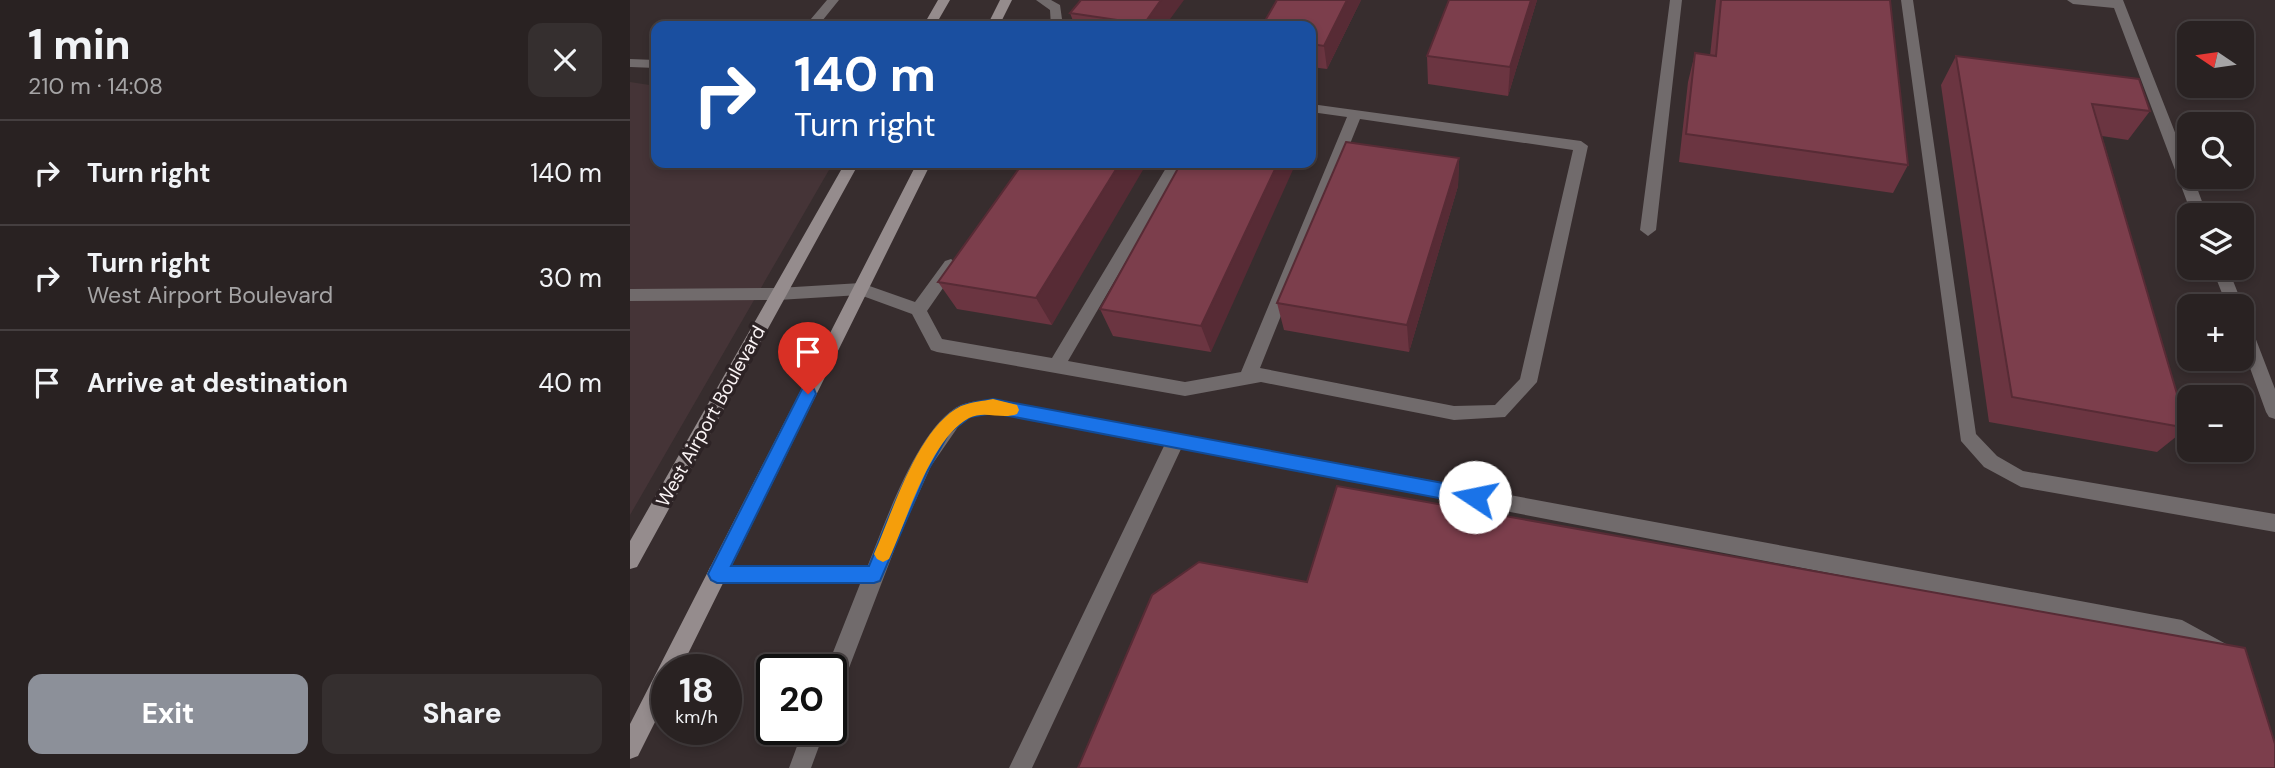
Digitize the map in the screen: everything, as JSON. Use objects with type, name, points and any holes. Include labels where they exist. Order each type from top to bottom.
[{"type":"main road","points":[[932,21],[944,0]]},
{"type":"main road","points":[[996,21],[1006,0]]},
{"type":"main road","name":"West Airport Boulevard","points":[[630,560],[849,168]]},
{"type":"main road","points":[[677,654],[922,168]]},
{"type":"main road","points":[[630,748],[651,706]]},
{"type":"lane","points":[[816,21],[833,0]]},
{"type":"lane","points":[[1042,0],[1056,8],[1057,21]]},
{"type":"lane","points":[[1648,230],[1676,0]]},
{"type":"lane","points":[[1907,0],[1967,436],[1981,455],[2000,471],[2021,479],[2275,523]]},
{"type":"lane","points":[[2073,0],[2118,3],[2195,203]]},
{"type":"lane","points":[[630,63],[651,64]]},
{"type":"lane","points":[[630,295],[778,294],[861,289],[918,310],[937,345],[1185,389],[1261,375],[1454,412],[1499,412],[1528,382],[1581,146],[1316,109]]},
{"type":"lane","points":[[1247,378],[1355,114]]},
{"type":"lane","points":[[1056,366],[1173,168]]},
{"type":"lane","points":[[918,310],[965,247]]},
{"type":"lane","points":[[2254,356],[2275,412]]},
{"type":"lane","points":[[843,654],[920,469],[943,428],[966,411],[993,406],[2182,630],[2216,648],[2233,664]]},
{"type":"lane","points":[[1020,768],[1176,440]]},
{"type":"lane","points":[[717,574],[874,575]]},
{"type":"lane","points":[[800,768],[808,745]]},
{"type":"shaded area","points":[[630,82],[651,85],[651,168],[830,168],[630,515]]},
{"type":"building","points":[[1081,0],[1161,0],[1146,21],[1124,21],[1070,13]]},
{"type":"building","points":[[1277,0],[1347,0],[1324,46],[1316,45],[1316,21],[1265,21]]},
{"type":"building","points":[[1449,0],[1531,0],[1510,67],[1427,56]]},
{"type":"building","points":[[1721,0],[1890,0],[1908,165],[1686,134],[1695,53],[1716,56]]},
{"type":"building","points":[[1956,56],[2139,79],[2150,111],[2092,104],[2177,394],[2177,426],[2012,397]]},
{"type":"building","points":[[1346,142],[1459,158],[1407,325],[1277,303]]},
{"type":"building","points":[[1019,168],[1117,168],[1036,298],[938,282]]},
{"type":"building","points":[[1178,168],[1276,168],[1201,326],[1100,309]]},
{"type":"building","points":[[1337,486],[2245,648],[2275,744],[2275,768],[1078,768],[1152,595],[1199,562],[1307,582]]},
{"type":"slow traffic","points":[[883,554],[920,469],[943,428],[966,411],[993,406],[1011,410]]},
{"type":"route","points":[[808,394],[717,574],[874,575],[920,469],[943,428],[966,411],[993,406],[1475,497]]}]
